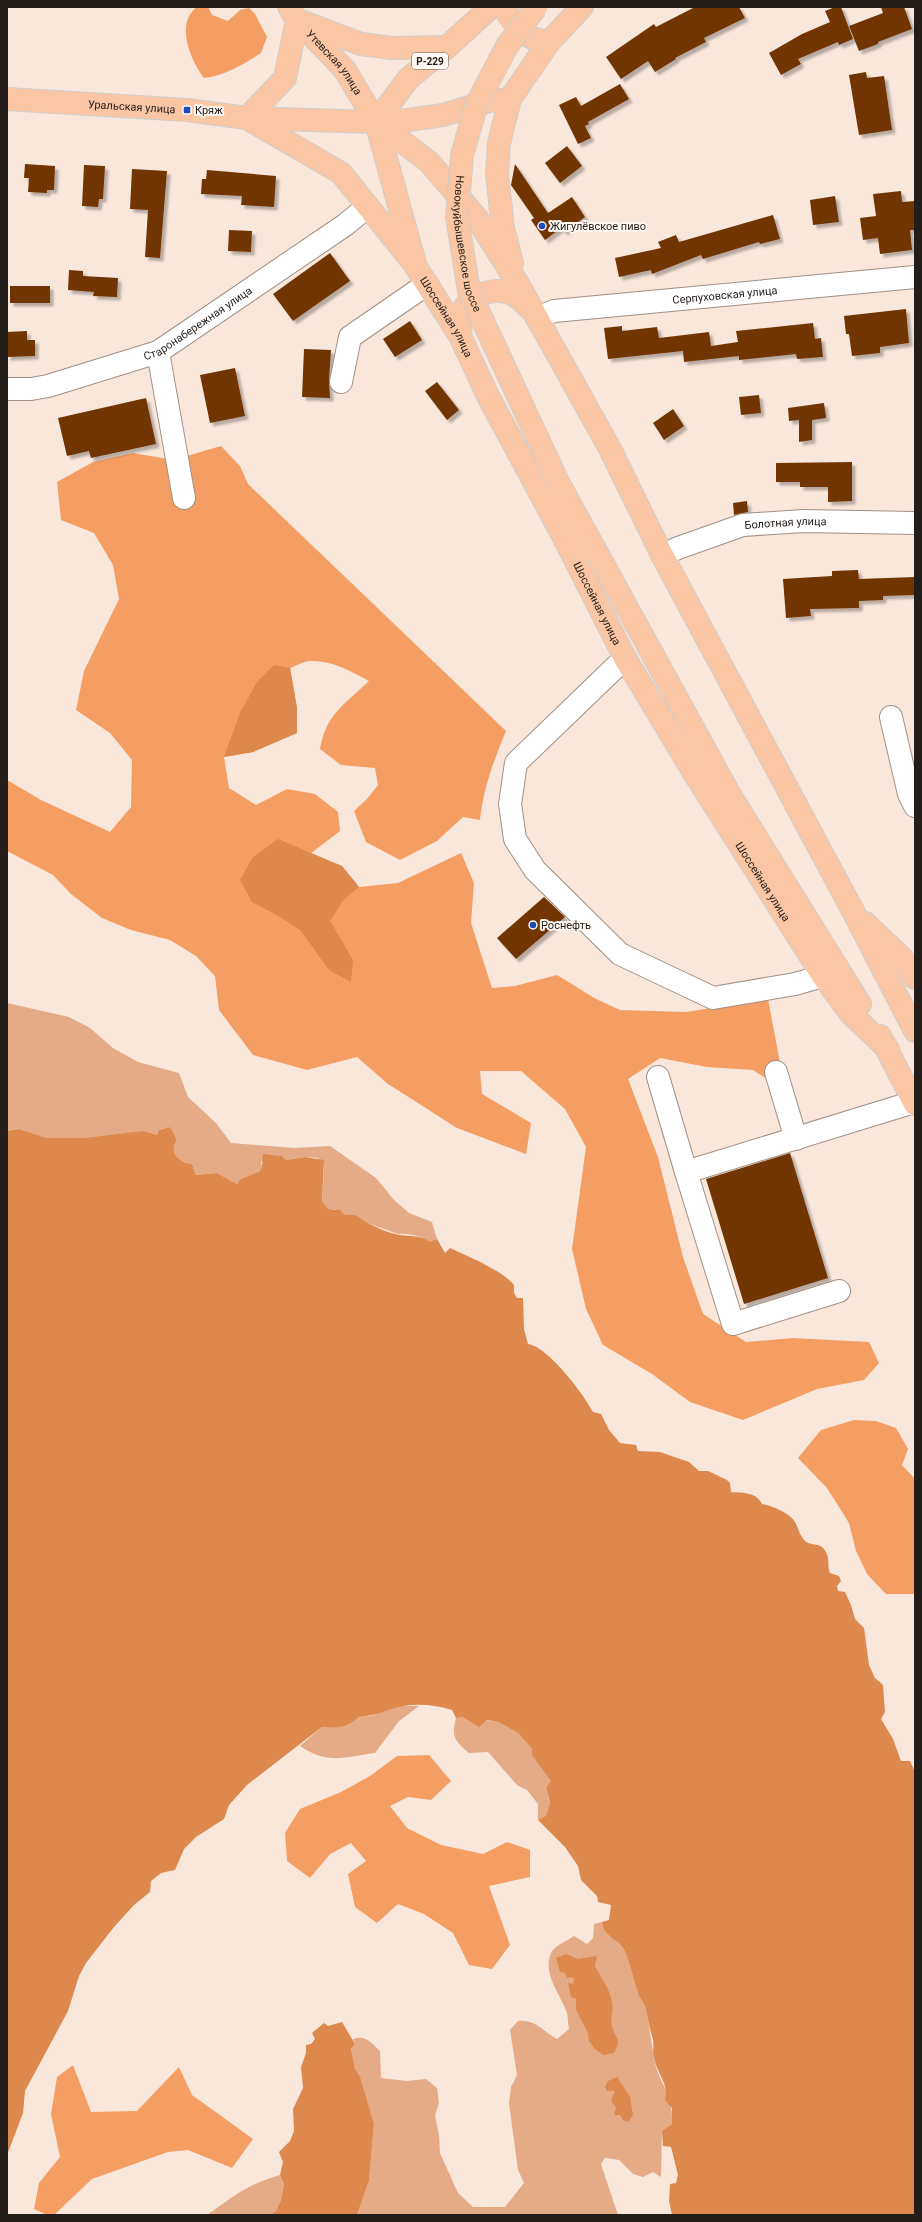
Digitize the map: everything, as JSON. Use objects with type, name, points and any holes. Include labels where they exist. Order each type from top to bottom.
[{"type":"main road","name":"Р-229","points":[[376,122],[408,79],[447,47],[491,7]]},
{"type":"main road","points":[[506,7],[513,23],[521,33],[533,39],[549,42]]},
{"type":"main road","name":"Новокуйбышевское шоссе","points":[[536,7],[506,46],[477,103],[462,155],[457,217],[469,291],[558,482]]},
{"type":"main road","points":[[517,282],[503,228],[497,174],[499,143],[510,99],[549,42],[582,7]]},
{"type":"main road","points":[[421,275],[341,173],[247,118],[285,78],[293,14],[361,44],[392,48],[447,47]]},
{"type":"main road","name":"Утевская улица","points":[[293,14],[345,70],[376,122]]},
{"type":"main road","name":"Уральская улица","points":[[7,99],[187,110],[247,118],[376,122],[408,120],[443,115],[490,101],[510,99]]},
{"type":"main road","points":[[376,122],[429,162],[476,217],[517,282],[609,447],[662,555],[853,911],[915,1032]]},
{"type":"main road","name":"Шоссейная улица","points":[[376,122],[421,275],[460,336],[488,396],[562,534],[625,658],[694,772],[823,976],[850,1013],[888,1049]]},
{"type":"main road","points":[[460,336],[462,314],[466,305],[475,297],[495,290],[512,294],[535,314]]},
{"type":"main road","name":"Шоссейная улица","points":[[558,482],[730,796],[888,1049],[915,1103]]},
{"type":"main road","points":[[853,911],[902,958],[915,978]]},
{"type":"street","name":"Старонабережная улица","points":[[7,389],[31,389],[48,386],[158,352],[345,225],[367,207]]},
{"type":"street","points":[[341,382],[350,337],[421,275]]},
{"type":"street","name":"Серпуховская улица","points":[[535,314],[915,276]]},
{"type":"street","points":[[158,352],[184,498]]},
{"type":"street","name":"Болотная улица","points":[[662,555],[743,525],[803,521],[915,523]]},
{"type":"street","points":[[625,658],[516,762],[510,804],[515,839],[535,870],[620,954],[712,998],[795,984],[823,976]]},
{"type":"street","points":[[891,717],[909,794],[915,806]]},
{"type":"street","points":[[776,1072],[796,1138]]},
{"type":"street","points":[[658,1077],[733,1324],[839,1291]]},
{"type":"street","points":[[686,1172],[915,1103]]},
{"type":"shaded area","points":[[197,7],[208,7],[212,15],[228,21],[240,10],[249,8],[255,14],[267,37],[261,53],[226,72],[204,78],[194,62],[190,52],[186,32],[190,14]]},
{"type":"shaded area","points":[[221,446],[240,466],[248,484],[506,731],[490,775],[481,808],[480,820],[463,817],[437,841],[400,860],[366,842],[354,811],[367,799],[378,785],[375,768],[341,765],[320,749],[323,737],[332,718],[345,703],[369,681],[333,664],[308,661],[290,668],[297,708],[297,733],[253,752],[224,757],[229,788],[256,805],[287,789],[315,794],[338,812],[340,831],[310,854],[342,866],[359,887],[398,883],[461,853],[474,883],[471,923],[492,988],[515,986],[557,975],[596,999],[620,1010],[686,1012],[768,999],[785,1090],[753,1070],[707,1067],[660,1058],[628,1079],[658,1157],[683,1257],[703,1314],[746,1342],[793,1338],[869,1342],[879,1363],[864,1380],[817,1389],[743,1420],[690,1402],[652,1374],[603,1345],[586,1309],[572,1249],[586,1147],[565,1109],[521,1071],[480,1071],[482,1094],[531,1123],[526,1154],[457,1128],[388,1084],[357,1057],[307,1070],[253,1055],[219,1010],[215,976],[196,956],[170,940],[131,930],[102,918],[71,894],[53,875],[7,851],[7,780],[41,800],[110,832],[131,807],[132,760],[110,733],[76,710],[84,671],[119,599],[113,565],[94,533],[61,520],[57,482],[93,462],[133,453],[173,460]]},
{"type":"shaded area","points":[[274,665],[290,668],[297,708],[297,733],[253,752],[224,757],[240,713],[257,682]]},
{"type":"shaded area","points":[[278,839],[342,866],[359,887],[344,899],[330,921],[353,960],[351,982],[329,970],[301,931],[282,918],[252,902],[240,880],[253,857]]},
{"type":"shaded area","points":[[7,1003],[69,1017],[90,1028],[113,1048],[138,1062],[179,1073],[188,1097],[216,1123],[231,1143],[294,1148],[330,1146],[376,1178],[394,1200],[409,1213],[432,1222],[437,1239],[430,1243],[419,1237],[398,1234],[345,1215],[335,1209],[328,1209],[322,1202],[324,1167],[318,1158],[305,1157],[286,1160],[282,1156],[270,1155],[261,1162],[262,1167],[259,1172],[237,1184],[217,1173],[196,1175],[192,1164],[183,1162],[174,1153],[177,1140],[169,1127],[159,1130],[157,1135],[144,1131],[84,1138],[47,1138],[19,1129],[7,1131]]},
{"type":"shaded area","points":[[170,1127],[177,1140],[174,1153],[183,1162],[192,1164],[196,1175],[217,1173],[237,1184],[241,1179],[259,1172],[262,1167],[263,1154],[282,1156],[286,1160],[305,1157],[324,1160],[322,1201],[328,1209],[340,1210],[345,1215],[356,1215],[366,1222],[395,1234],[422,1238],[430,1242],[437,1239],[445,1253],[450,1248],[484,1264],[509,1279],[514,1285],[514,1293],[517,1298],[523,1298],[524,1329],[528,1344],[545,1353],[555,1362],[582,1394],[593,1412],[601,1414],[609,1430],[620,1443],[636,1445],[638,1451],[660,1452],[689,1462],[699,1471],[708,1471],[727,1480],[730,1483],[731,1492],[753,1495],[762,1504],[777,1509],[791,1517],[805,1541],[810,1544],[819,1545],[824,1549],[828,1558],[830,1573],[839,1576],[841,1581],[837,1586],[838,1591],[845,1592],[855,1619],[864,1628],[869,1665],[875,1678],[883,1685],[885,1712],[881,1719],[893,1739],[901,1761],[910,1761],[915,1772],[915,2215],[672,2215],[669,2201],[670,2184],[676,2183],[678,2175],[671,2147],[663,2146],[662,2131],[672,2124],[672,2108],[665,2100],[666,2094],[664,2083],[655,2063],[653,2055],[653,2039],[645,2008],[638,1993],[624,1950],[619,1943],[608,1935],[603,1927],[602,1922],[609,1920],[611,1905],[598,1902],[597,1896],[581,1880],[578,1866],[565,1847],[538,1820],[546,1816],[550,1803],[546,1787],[551,1781],[532,1755],[532,1749],[518,1733],[498,1722],[487,1720],[479,1727],[463,1717],[456,1718],[452,1710],[426,1705],[399,1707],[359,1717],[342,1727],[322,1727],[247,1785],[229,1805],[224,1819],[196,1837],[184,1849],[175,1870],[161,1873],[151,1881],[150,1892],[134,1905],[114,1927],[86,1963],[79,1976],[68,2011],[25,2091],[23,2113],[7,2155],[7,1131],[19,1129],[47,1138],[84,1138],[144,1131],[157,1135],[159,1130]]},
{"type":"shaded area","points":[[854,1420],[876,1421],[896,1428],[908,1449],[902,1465],[915,1479],[915,1594],[886,1594],[867,1574],[856,1551],[849,1523],[827,1488],[798,1458],[821,1430]]},
{"type":"shaded area","points":[[401,1706],[419,1706],[399,1721],[375,1753],[345,1758],[328,1758],[319,1756],[300,1746],[322,1727],[333,1728],[346,1726],[359,1717],[370,1716]]},
{"type":"shaded area","points":[[463,1717],[498,1722],[518,1733],[532,1749],[551,1781],[546,1787],[550,1804],[546,1817],[538,1820],[538,1804],[527,1790],[517,1785],[488,1752],[469,1753],[457,1742],[454,1734],[456,1718]]},
{"type":"shaded area","points":[[429,1755],[451,1781],[431,1800],[408,1797],[390,1806],[407,1828],[441,1845],[483,1854],[507,1842],[530,1850],[530,1877],[489,1886],[510,1945],[492,1969],[469,1965],[453,1933],[424,1914],[398,1904],[377,1923],[355,1907],[348,1874],[366,1861],[351,1843],[330,1854],[310,1878],[287,1861],[285,1833],[300,1809],[341,1792],[370,1776],[397,1756]]},
{"type":"shaded area","points":[[602,1922],[607,1933],[623,1948],[632,1969],[638,1993],[646,2009],[658,2074],[668,2095],[672,2113],[672,2124],[662,2131],[661,2177],[653,2172],[643,2177],[633,2174],[619,2160],[605,2158],[601,2164],[618,2215],[357,2215],[369,2181],[374,2124],[355,2069],[351,2049],[355,2044],[353,2039],[365,2039],[380,2051],[381,2078],[407,2081],[426,2079],[437,2088],[439,2103],[435,2115],[439,2135],[440,2153],[458,2193],[473,2207],[505,2207],[524,2183],[518,2170],[509,2103],[511,2087],[517,2075],[510,2030],[518,2021],[530,2022],[539,2026],[557,2039],[569,2029],[567,2013],[553,1984],[549,1969],[551,1953],[558,1945],[574,1936],[587,1944],[593,1938],[594,1924]]},
{"type":"shaded area","points":[[566,1954],[578,1959],[597,1956],[595,1966],[607,1988],[612,2002],[612,2027],[618,2039],[618,2044],[614,2053],[603,2055],[594,2048],[589,2041],[588,2033],[576,2010],[576,1999],[571,1997],[568,1983],[573,1984],[574,1979],[571,1977],[567,1978],[565,1973],[560,1972],[556,1958]]},
{"type":"shaded area","points":[[342,2022],[355,2044],[351,2049],[355,2069],[360,2077],[374,2124],[369,2181],[357,2215],[270,2215],[276,2211],[281,2200],[284,2184],[280,2175],[283,2162],[279,2152],[290,2141],[294,2131],[293,2109],[303,2088],[301,2067],[306,2053],[306,2045],[311,2044],[315,2039],[312,2033],[324,2023],[328,2026]]},
{"type":"shaded area","points":[[73,2065],[91,2112],[137,2111],[179,2067],[192,2095],[253,2139],[232,2168],[188,2150],[168,2152],[92,2179],[54,2215],[47,2215],[34,2209],[39,2183],[60,2157],[51,2114],[57,2077]]},
{"type":"shaded area","points":[[617,2077],[630,2097],[633,2115],[628,2122],[623,2120],[620,2115],[614,2115],[616,2107],[611,2101],[615,2091],[607,2091],[605,2087],[608,2081]]},
{"type":"shaded area","points":[[280,2175],[284,2184],[281,2200],[276,2211],[270,2215],[207,2215],[249,2187]]},
{"type":"building","points":[[695,7],[739,7],[745,18],[704,38],[706,42],[675,58],[676,59],[655,72],[648,61],[621,79],[606,57],[654,24],[656,27]]},
{"type":"building","points":[[835,7],[841,7],[853,39],[839,45],[838,42],[798,59],[801,64],[781,75],[769,53],[802,34],[830,22],[825,11]]},
{"type":"building","points":[[881,7],[904,7],[912,29],[859,51],[849,26],[883,13]]},
{"type":"building","points":[[866,72],[867,78],[884,76],[892,130],[859,135],[849,75]]},
{"type":"building","points":[[620,84],[629,99],[588,122],[589,124],[585,126],[591,138],[578,144],[559,105],[576,97],[581,106]]},
{"type":"building","points":[[567,146],[582,166],[560,183],[545,163]]},
{"type":"building","points":[[25,164],[55,166],[54,190],[47,190],[47,193],[28,192],[29,178],[24,178]]},
{"type":"building","points":[[515,164],[548,213],[572,197],[585,217],[564,232],[561,228],[545,240],[531,220],[534,218],[511,185]]},
{"type":"building","points":[[84,165],[105,166],[103,199],[99,199],[98,207],[82,206]]},
{"type":"building","points":[[132,169],[167,171],[160,258],[145,257],[148,210],[130,209]]},
{"type":"building","points":[[207,170],[276,176],[274,207],[241,205],[242,196],[201,194],[202,179],[206,179]]},
{"type":"building","points":[[901,191],[902,202],[915,201],[915,230],[910,230],[912,250],[880,254],[878,238],[863,240],[860,218],[876,216],[873,194]]},
{"type":"building","points":[[835,196],[839,222],[813,225],[810,200]]},
{"type":"building","points":[[773,215],[780,239],[760,244],[759,242],[703,259],[701,255],[652,274],[651,270],[619,277],[615,258],[661,248],[658,242],[676,235],[679,242]]},
{"type":"building","points":[[229,230],[252,231],[251,252],[228,251]]},
{"type":"building","points":[[330,253],[350,281],[293,321],[273,294]]},
{"type":"building","points":[[69,270],[83,271],[83,276],[118,278],[117,297],[93,296],[94,292],[68,290]]},
{"type":"building","points":[[10,286],[50,286],[50,303],[10,303]]},
{"type":"building","points":[[906,309],[909,343],[880,347],[880,353],[852,356],[849,334],[846,334],[844,316]]},
{"type":"building","points":[[410,321],[422,340],[395,357],[383,339]]},
{"type":"building","points":[[813,323],[815,339],[821,338],[823,357],[797,359],[796,354],[739,360],[739,356],[684,362],[683,351],[608,359],[604,328],[622,326],[622,331],[657,327],[659,338],[709,332],[711,346],[738,342],[736,331]]},
{"type":"building","points":[[27,331],[27,340],[35,340],[35,356],[7,357],[7,332]]},
{"type":"building","points":[[304,349],[331,350],[329,380],[330,398],[302,397]]},
{"type":"building","points":[[235,368],[245,416],[210,423],[200,375]]},
{"type":"building","points":[[437,382],[459,410],[447,420],[425,391]]},
{"type":"building","points":[[759,395],[761,413],[741,415],[739,397]]},
{"type":"building","points":[[146,398],[156,444],[91,458],[89,451],[67,456],[58,418]]},
{"type":"building","points":[[824,403],[826,418],[812,420],[812,440],[799,442],[799,420],[789,421],[788,408]]},
{"type":"building","points":[[673,409],[684,426],[664,440],[653,423]]},
{"type":"building","points":[[852,462],[852,501],[828,502],[828,487],[800,487],[800,482],[776,482],[776,463]]},
{"type":"building","points":[[747,501],[748,512],[734,515],[733,503]]},
{"type":"building","points":[[858,570],[859,579],[915,577],[915,595],[883,596],[883,600],[859,601],[859,608],[810,609],[811,616],[786,618],[783,579],[832,576],[832,571]]},
{"type":"building","name":"Роснефть","points":[[544,897],[565,917],[516,959],[497,938]]},
{"type":"building","points":[[790,1153],[828,1278],[744,1304],[706,1179]]},
{"type":"place","name":"Кряж","points":[[187,110]]},
{"type":"place","name":"Жигулёвское пиво","points":[[542,226]]},
{"type":"place","name":"Роснефть","points":[[533,925]]}]
